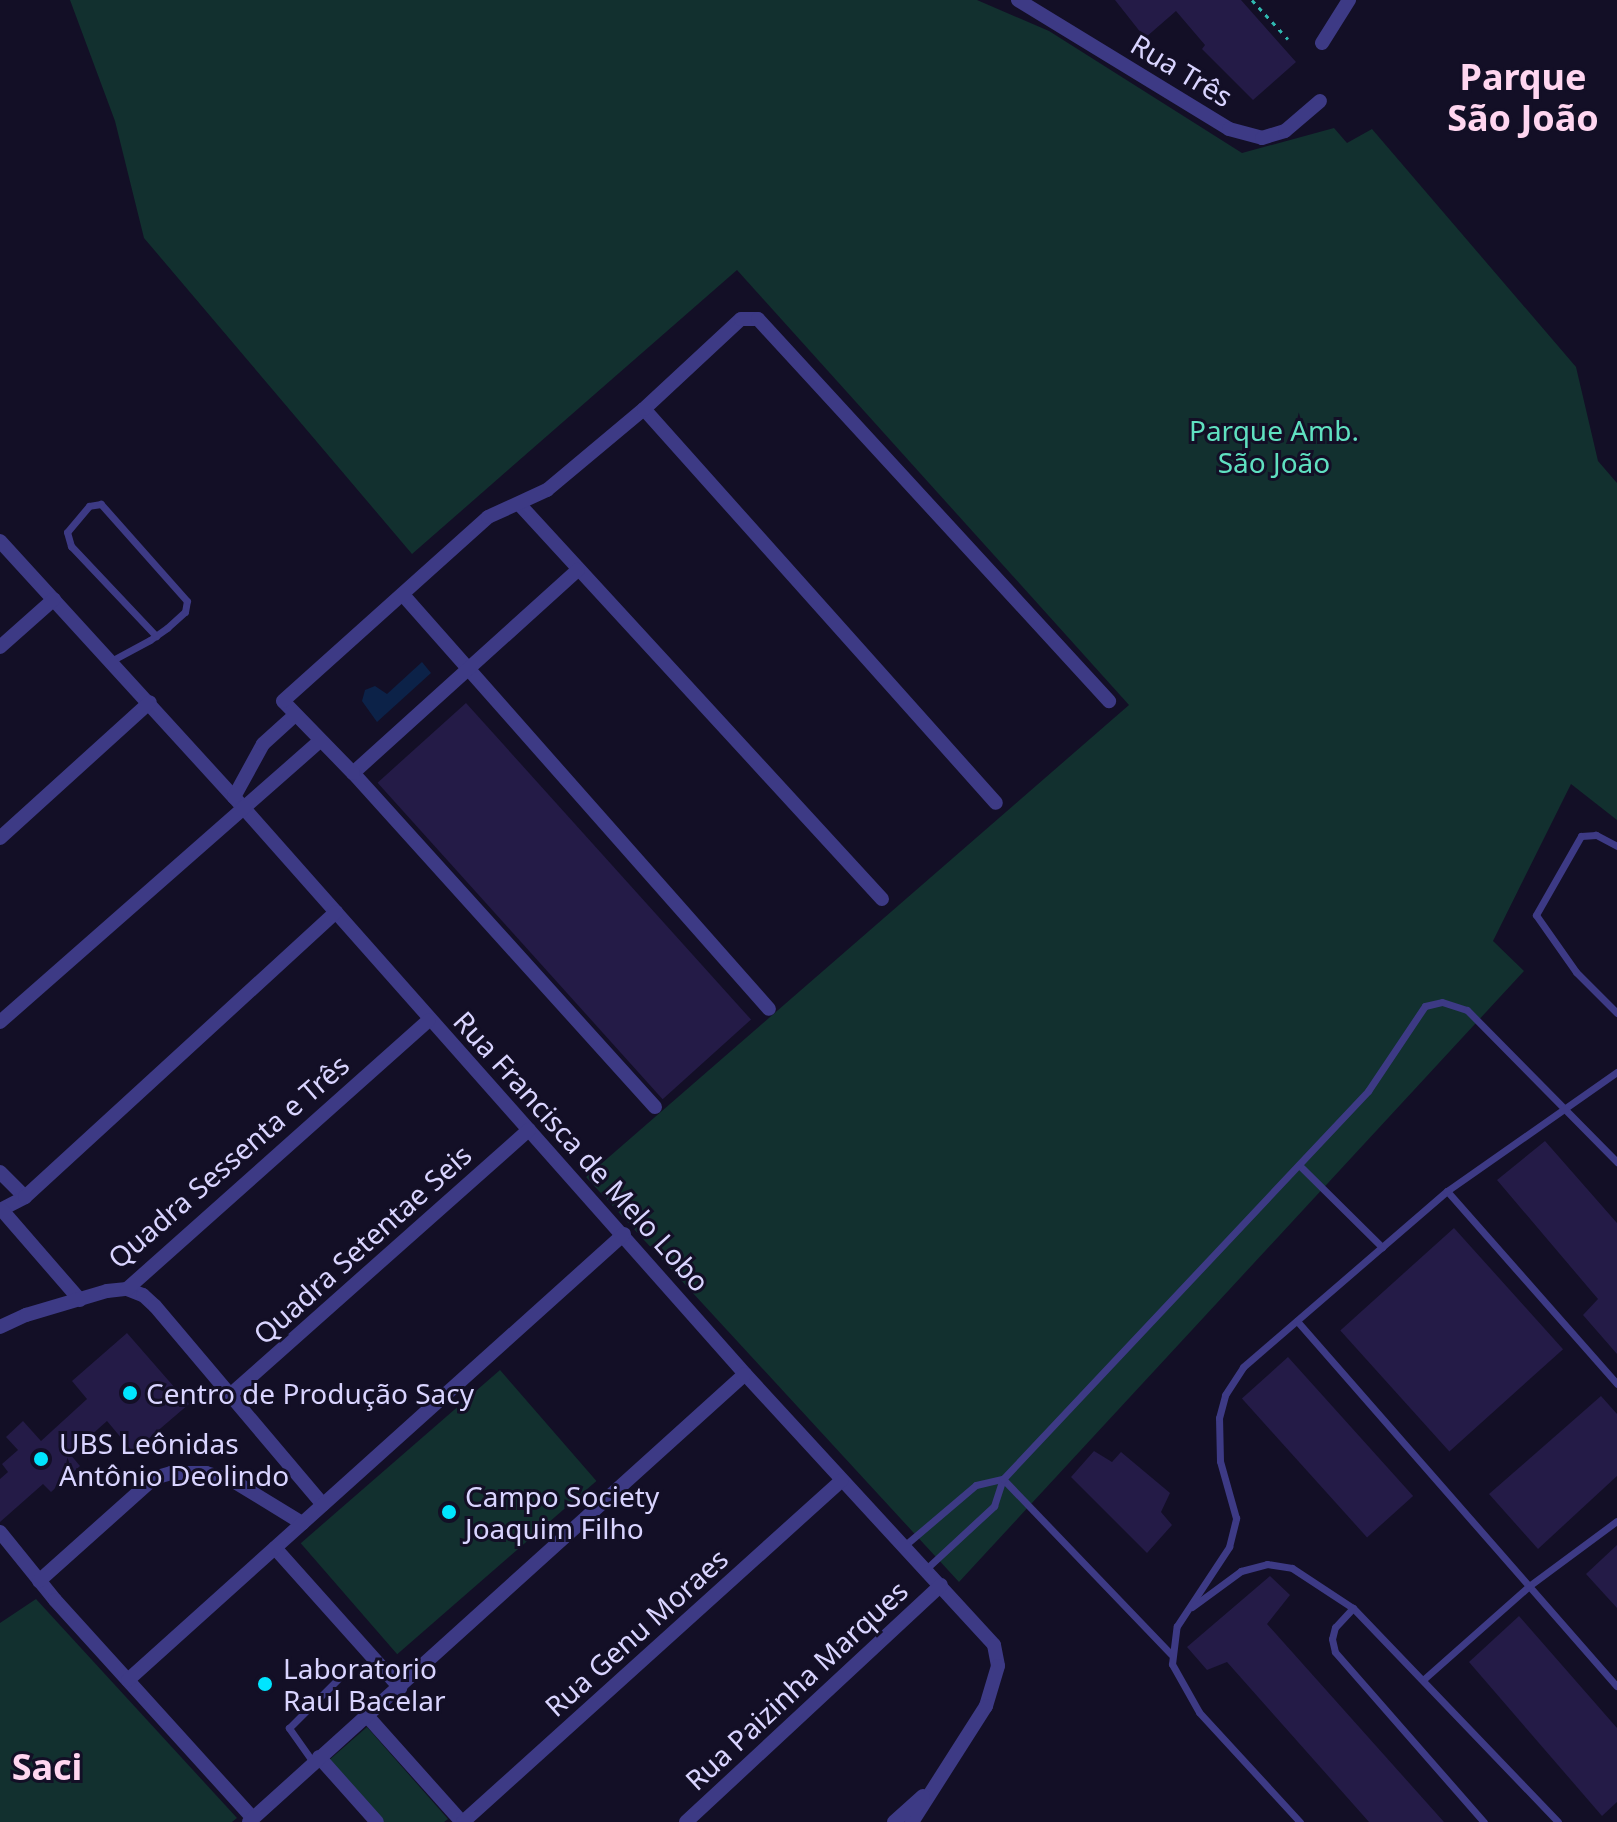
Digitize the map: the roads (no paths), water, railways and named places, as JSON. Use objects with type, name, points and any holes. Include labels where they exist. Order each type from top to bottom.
[{"type":"street","points":[[1322,43],[1349,0]]},
{"type":"street","name":"Rua Três","points":[[1023,1],[1229,129],[1262,138],[1285,131],[1320,101]]},
{"type":"street","points":[[655,1107],[353,773],[283,701],[404,596],[488,517],[520,505],[547,490],[644,409],[741,319],[749,317],[765,323],[1109,701]]},
{"type":"street","points":[[644,409],[996,803]]},
{"type":"street","points":[[520,505],[882,899]]},
{"type":"street","name":"Rua Francisca de Melo Lobo","points":[[0,541],[150,702],[745,1374],[994,1645],[998,1666],[986,1706],[912,1822]]},
{"type":"street","points":[[353,773],[578,570]]},
{"type":"street","points":[[404,596],[769,1009]]},
{"type":"street","points":[[0,647],[54,599]]},
{"type":"street","points":[[0,838],[150,702]]},
{"type":"street","points":[[238,801],[263,744],[295,715]]},
{"type":"street","points":[[0,1022],[238,801],[320,741]]},
{"type":"street","points":[[80,1300],[1,1210],[25,1197],[336,912]]},
{"type":"street","name":"Quadra Sessenta e Três","points":[[0,1327],[26,1315],[127,1289],[429,1020]]},
{"type":"street","name":"Quadra Setentae Seis","points":[[229,1396],[529,1130]]},
{"type":"street","points":[[0,1172],[25,1197]]},
{"type":"street","points":[[128,1680],[624,1234]]},
{"type":"street","points":[[127,1289],[143,1295],[155,1306],[323,1505]]},
{"type":"street","points":[[0,1532],[39,1581],[251,1820],[745,1374]]},
{"type":"street","points":[[39,1581],[154,1478],[171,1473],[206,1473],[235,1482],[302,1523]]},
{"type":"street","name":"Rua Genu Moraes","points":[[462,1822],[842,1480]]},
{"type":"street","points":[[275,1548],[400,1688]]},
{"type":"street","name":"Rua Paizinha Marques","points":[[686,1822],[941,1585]]},
{"type":"street","points":[[368,1717],[462,1822]]},
{"type":"street","points":[[316,1760],[377,1822]]},
{"type":"street","points":[[894,1822],[938,1782]]},
{"type":"lane","points":[[111,661],[156,636],[185,612],[187,601],[184,593],[101,504],[89,506],[67,532],[71,546],[156,636]]},
{"type":"lane","points":[[1617,846],[1596,835],[1581,836],[1536,915],[1576,972],[1617,1013]]},
{"type":"lane","points":[[926,1569],[994,1506],[1003,1479],[1368,1091],[1425,1006],[1442,1002],[1467,1010],[1617,1162]]},
{"type":"lane","points":[[1300,1822],[1199,1712],[1177,1677],[1171,1654],[1177,1626],[1229,1547],[1236,1518],[1220,1461],[1219,1418],[1225,1395],[1243,1367],[1447,1191],[1617,1072]]},
{"type":"lane","points":[[1299,1165],[1382,1247]]},
{"type":"lane","points":[[1447,1191],[1590,1349],[1617,1384]]},
{"type":"lane","points":[[1297,1321],[1617,1686]]},
{"type":"lane","points":[[904,1546],[976,1485],[1003,1479]]},
{"type":"lane","points":[[1003,1479],[1171,1654]]},
{"type":"lane","points":[[1424,1679],[1529,1586],[1617,1521]]},
{"type":"lane","points":[[1187,1611],[1241,1571],[1267,1564],[1292,1568],[1353,1608],[1558,1822]]},
{"type":"lane","points":[[1353,1608],[1335,1627],[1332,1639],[1335,1652],[1484,1822]]},
{"type":"lane","points":[[316,1760],[289,1728],[338,1679]]},
{"type":"water","points":[[422,662],[431,673],[377,722],[362,701],[365,690],[375,686],[387,694]]},
{"type":"place","name":"Centro de Produção Sacy","points":[[130,1393]]},
{"type":"place","name":"UBS Leônidas Antônio Deolindo","points":[[41,1459]]},
{"type":"place","name":"Campo Society Joaquim Filho","points":[[449,1512]]},
{"type":"place","name":"Laboratorio Raul Bacelar","points":[[265,1684]]},
{"type":"district","name":"Parque São João","points":[[1523,96]]},
{"type":"district","name":"Saci","points":[[47,1767]]},
{"type":"park label","name":"Parque Amb. São João","points":[[1274,446]]}]
